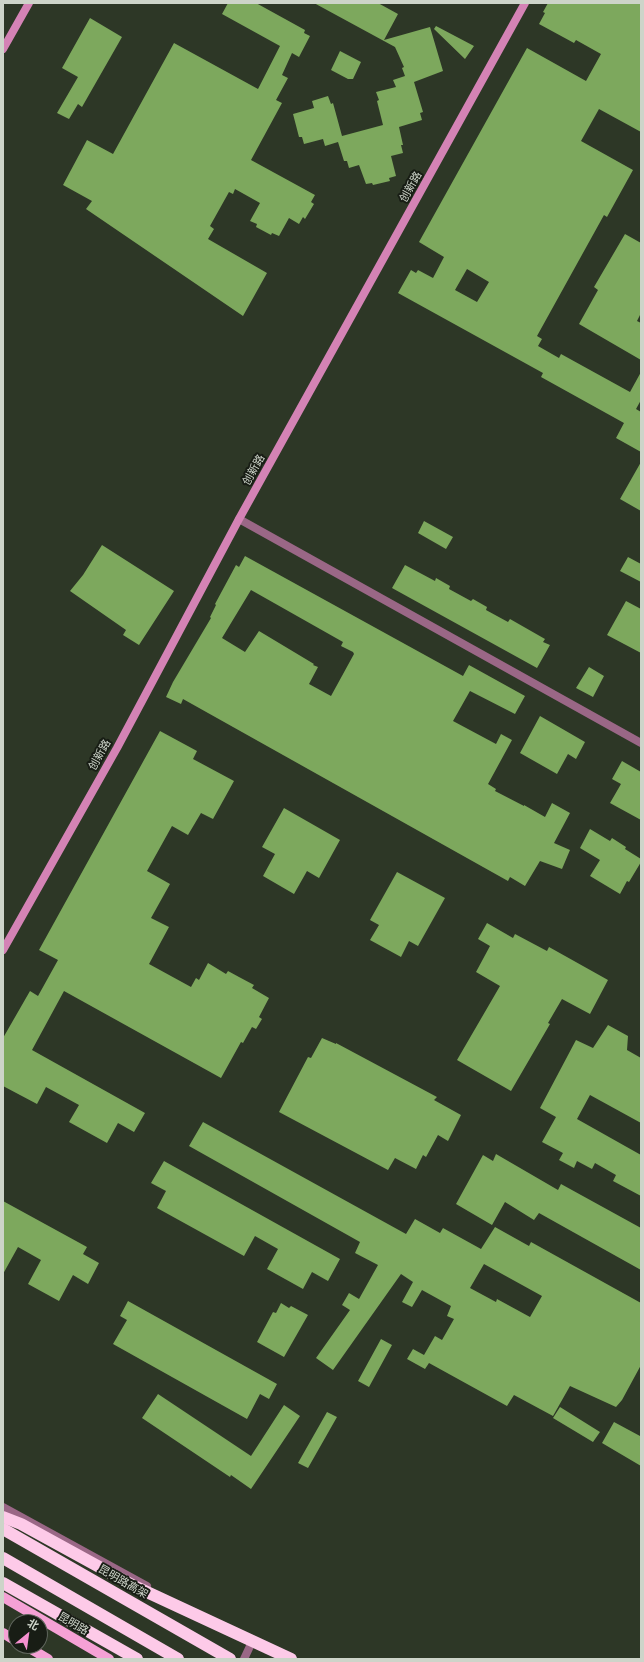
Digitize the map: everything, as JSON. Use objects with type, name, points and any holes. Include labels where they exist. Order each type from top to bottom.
[{"type":"highway","points":[[3,1517],[21,1524],[134,1586],[291,1659]]},
{"type":"highway","name":"昆明路高架","points":[[3,1529],[230,1659]]},
{"type":"highway","points":[[3,1558],[178,1659]]},
{"type":"highway","points":[[3,1583],[137,1659]]},
{"type":"main road","name":"昆明路","points":[[3,1597],[109,1659]]},
{"type":"street","points":[[3,49],[29,3]]},
{"type":"street","name":"创新路","points":[[3,950],[117,748],[239,519],[525,3]]},
{"type":"street","points":[[239,519],[641,744]]},
{"type":"street","points":[[3,1507],[279,1659]]},
{"type":"street","points":[[244,1659],[252,1644]]},
{"type":"building","points":[[228,3],[256,3],[305,30],[304,33],[310,36],[299,57],[292,53],[282,75],[288,78],[276,100],[282,103],[251,160],[315,195],[311,202],[314,204],[305,219],[303,217],[299,224],[289,218],[279,236],[272,233],[271,235],[256,227],[257,224],[250,221],[260,203],[235,189],[233,194],[229,192],[210,226],[214,229],[208,239],[267,273],[243,316],[86,209],[92,201],[63,185],[87,140],[113,154],[174,43],[258,89],[280,46],[222,14]]},
{"type":"building","points":[[314,3],[378,3],[398,14],[384,40],[430,27],[443,71],[414,82],[423,112],[420,113],[422,120],[399,127],[403,145],[401,145],[403,153],[391,156],[396,176],[389,178],[390,181],[373,185],[372,183],[366,184],[359,165],[349,168],[347,161],[344,161],[338,142],[325,146],[323,139],[304,144],[302,137],[299,137],[293,114],[314,108],[312,101],[328,96],[331,104],[333,103],[342,136],[383,125],[377,101],[379,100],[376,92],[396,87],[393,80],[405,76],[402,68],[404,67],[395,47]]},
{"type":"building","points":[[548,3],[641,3],[641,132],[599,109],[581,141],[633,170],[607,217],[604,215],[537,336],[542,339],[538,346],[559,358],[561,354],[630,392],[641,372],[641,400],[636,409],[641,412],[641,452],[616,438],[624,423],[541,377],[543,373],[398,293],[411,270],[416,273],[418,270],[433,278],[444,257],[419,242],[527,48],[586,81],[601,54],[576,40],[574,43],[539,24],[545,13],[543,12]],"holes":[[[467,269],[489,282],[477,302],[455,290]]]},
{"type":"building","points":[[90,18],[122,37],[82,107],[78,104],[69,119],[57,113],[78,77],[62,68]]},
{"type":"building","points":[[436,26],[474,46],[465,59],[434,29]]},
{"type":"building","points":[[340,51],[361,62],[353,79],[348,79],[331,70]]},
{"type":"building","points":[[625,234],[641,243],[641,313],[637,321],[641,323],[641,360],[579,324],[598,290],[594,287]]},
{"type":"building","points":[[641,462],[641,511],[620,499]]},
{"type":"building","points":[[424,521],[453,537],[446,549],[418,533]]},
{"type":"building","points":[[102,545],[174,591],[139,645],[123,635],[126,630],[70,591],[83,575]]},
{"type":"building","points":[[245,556],[463,676],[469,665],[525,696],[515,714],[470,691],[453,721],[496,744],[501,734],[512,740],[488,784],[496,789],[495,791],[545,817],[552,803],[570,813],[554,843],[570,850],[562,869],[540,861],[525,886],[510,877],[508,881],[183,699],[181,704],[166,697],[173,682],[211,618],[210,617],[216,605],[215,604],[236,565],[239,567]],"holes":[[[251,590],[343,642],[341,646],[354,654],[331,696],[309,684],[318,667],[259,631],[245,652],[222,638]]]},
{"type":"building","points":[[628,557],[641,564],[641,582],[620,571]]},
{"type":"building","points":[[405,565],[435,581],[436,578],[450,586],[449,589],[471,601],[473,599],[487,607],[486,610],[508,622],[510,619],[545,639],[543,642],[550,645],[537,668],[392,588]]},
{"type":"building","points":[[626,601],[641,609],[641,653],[607,635]]},
{"type":"building","points":[[589,667],[604,676],[593,697],[576,688]]},
{"type":"building","points":[[540,716],[585,742],[576,759],[568,754],[557,774],[520,753]]},
{"type":"building","points":[[160,731],[197,751],[193,759],[234,781],[213,819],[201,813],[188,835],[172,826],[147,871],[170,884],[151,918],[169,927],[149,964],[191,987],[196,978],[199,980],[208,963],[226,974],[228,971],[254,985],[252,988],[269,998],[259,1017],[262,1019],[256,1029],[252,1027],[243,1043],[241,1042],[221,1078],[64,991],[32,1050],[145,1113],[134,1132],[118,1123],[107,1143],[69,1122],[79,1105],[46,1087],[37,1104],[3,1086],[3,1038],[30,991],[38,996],[58,960],[39,950]]},
{"type":"building","points":[[622,761],[641,772],[641,820],[610,803],[621,784],[612,779]]},
{"type":"building","points":[[284,808],[340,840],[319,878],[307,871],[294,894],[263,876],[275,854],[262,847]]},
{"type":"building","points":[[590,829],[610,841],[612,838],[626,847],[625,849],[641,859],[641,862],[629,882],[627,881],[620,894],[590,876],[600,860],[580,848]]},
{"type":"building","points":[[397,872],[445,898],[418,946],[409,941],[401,957],[370,940],[379,925],[370,920]]},
{"type":"building","points":[[487,923],[513,938],[515,934],[547,951],[549,947],[608,980],[590,1014],[562,999],[548,1023],[550,1024],[511,1091],[457,1060],[500,986],[476,972],[490,946],[478,939]]},
{"type":"building","points":[[608,1025],[628,1036],[627,1050],[641,1058],[641,1123],[590,1095],[577,1119],[641,1155],[641,1196],[613,1181],[616,1175],[595,1163],[592,1169],[577,1161],[574,1168],[559,1160],[563,1153],[542,1142],[556,1117],[540,1108],[576,1040],[593,1048]]},
{"type":"building","points":[[322,1038],[336,1043],[437,1097],[434,1100],[461,1115],[448,1141],[438,1135],[426,1157],[423,1155],[416,1169],[395,1158],[388,1170],[279,1112],[308,1057],[311,1058]]},
{"type":"building","points":[[203,1122],[406,1234],[415,1219],[440,1233],[443,1228],[481,1249],[495,1227],[529,1246],[531,1242],[641,1303],[641,1365],[622,1400],[616,1407],[570,1386],[553,1416],[514,1395],[507,1406],[429,1363],[425,1369],[407,1359],[413,1349],[424,1355],[435,1336],[442,1340],[454,1319],[447,1316],[451,1306],[422,1290],[412,1307],[402,1302],[413,1282],[401,1274],[333,1370],[316,1358],[350,1310],[342,1305],[349,1293],[359,1299],[378,1265],[355,1253],[360,1242],[189,1146]],"holes":[[[484,1264],[542,1296],[530,1317],[497,1299],[496,1302],[470,1288]]]},
{"type":"building","points":[[496,1154],[558,1190],[561,1184],[641,1228],[641,1270],[539,1213],[534,1220],[505,1202],[492,1225],[456,1204],[483,1155],[493,1161]]},
{"type":"building","points":[[164,1161],[340,1259],[328,1281],[312,1272],[303,1289],[267,1269],[278,1249],[255,1236],[244,1256],[157,1208],[166,1191],[151,1183]]},
{"type":"building","points":[[3,1201],[87,1247],[83,1254],[99,1263],[88,1284],[73,1275],[59,1301],[28,1284],[41,1260],[18,1247],[3,1274]]},
{"type":"building","points":[[128,1301],[277,1384],[269,1399],[260,1394],[247,1419],[113,1344],[127,1320],[120,1316]]},
{"type":"building","points":[[281,1303],[289,1308],[291,1306],[308,1315],[284,1357],[257,1342],[273,1312],[276,1313]]},
{"type":"building","points":[[381,1339],[392,1345],[369,1387],[358,1381]]},
{"type":"building","points":[[158,1394],[251,1456],[284,1405],[300,1416],[251,1489],[231,1475],[230,1477],[142,1418]]},
{"type":"building","points":[[560,1407],[600,1432],[593,1442],[553,1418]]},
{"type":"building","points":[[327,1412],[337,1417],[308,1468],[298,1463]]},
{"type":"building","points":[[614,1422],[640,1436],[641,1434],[641,1466],[602,1443]]}]
